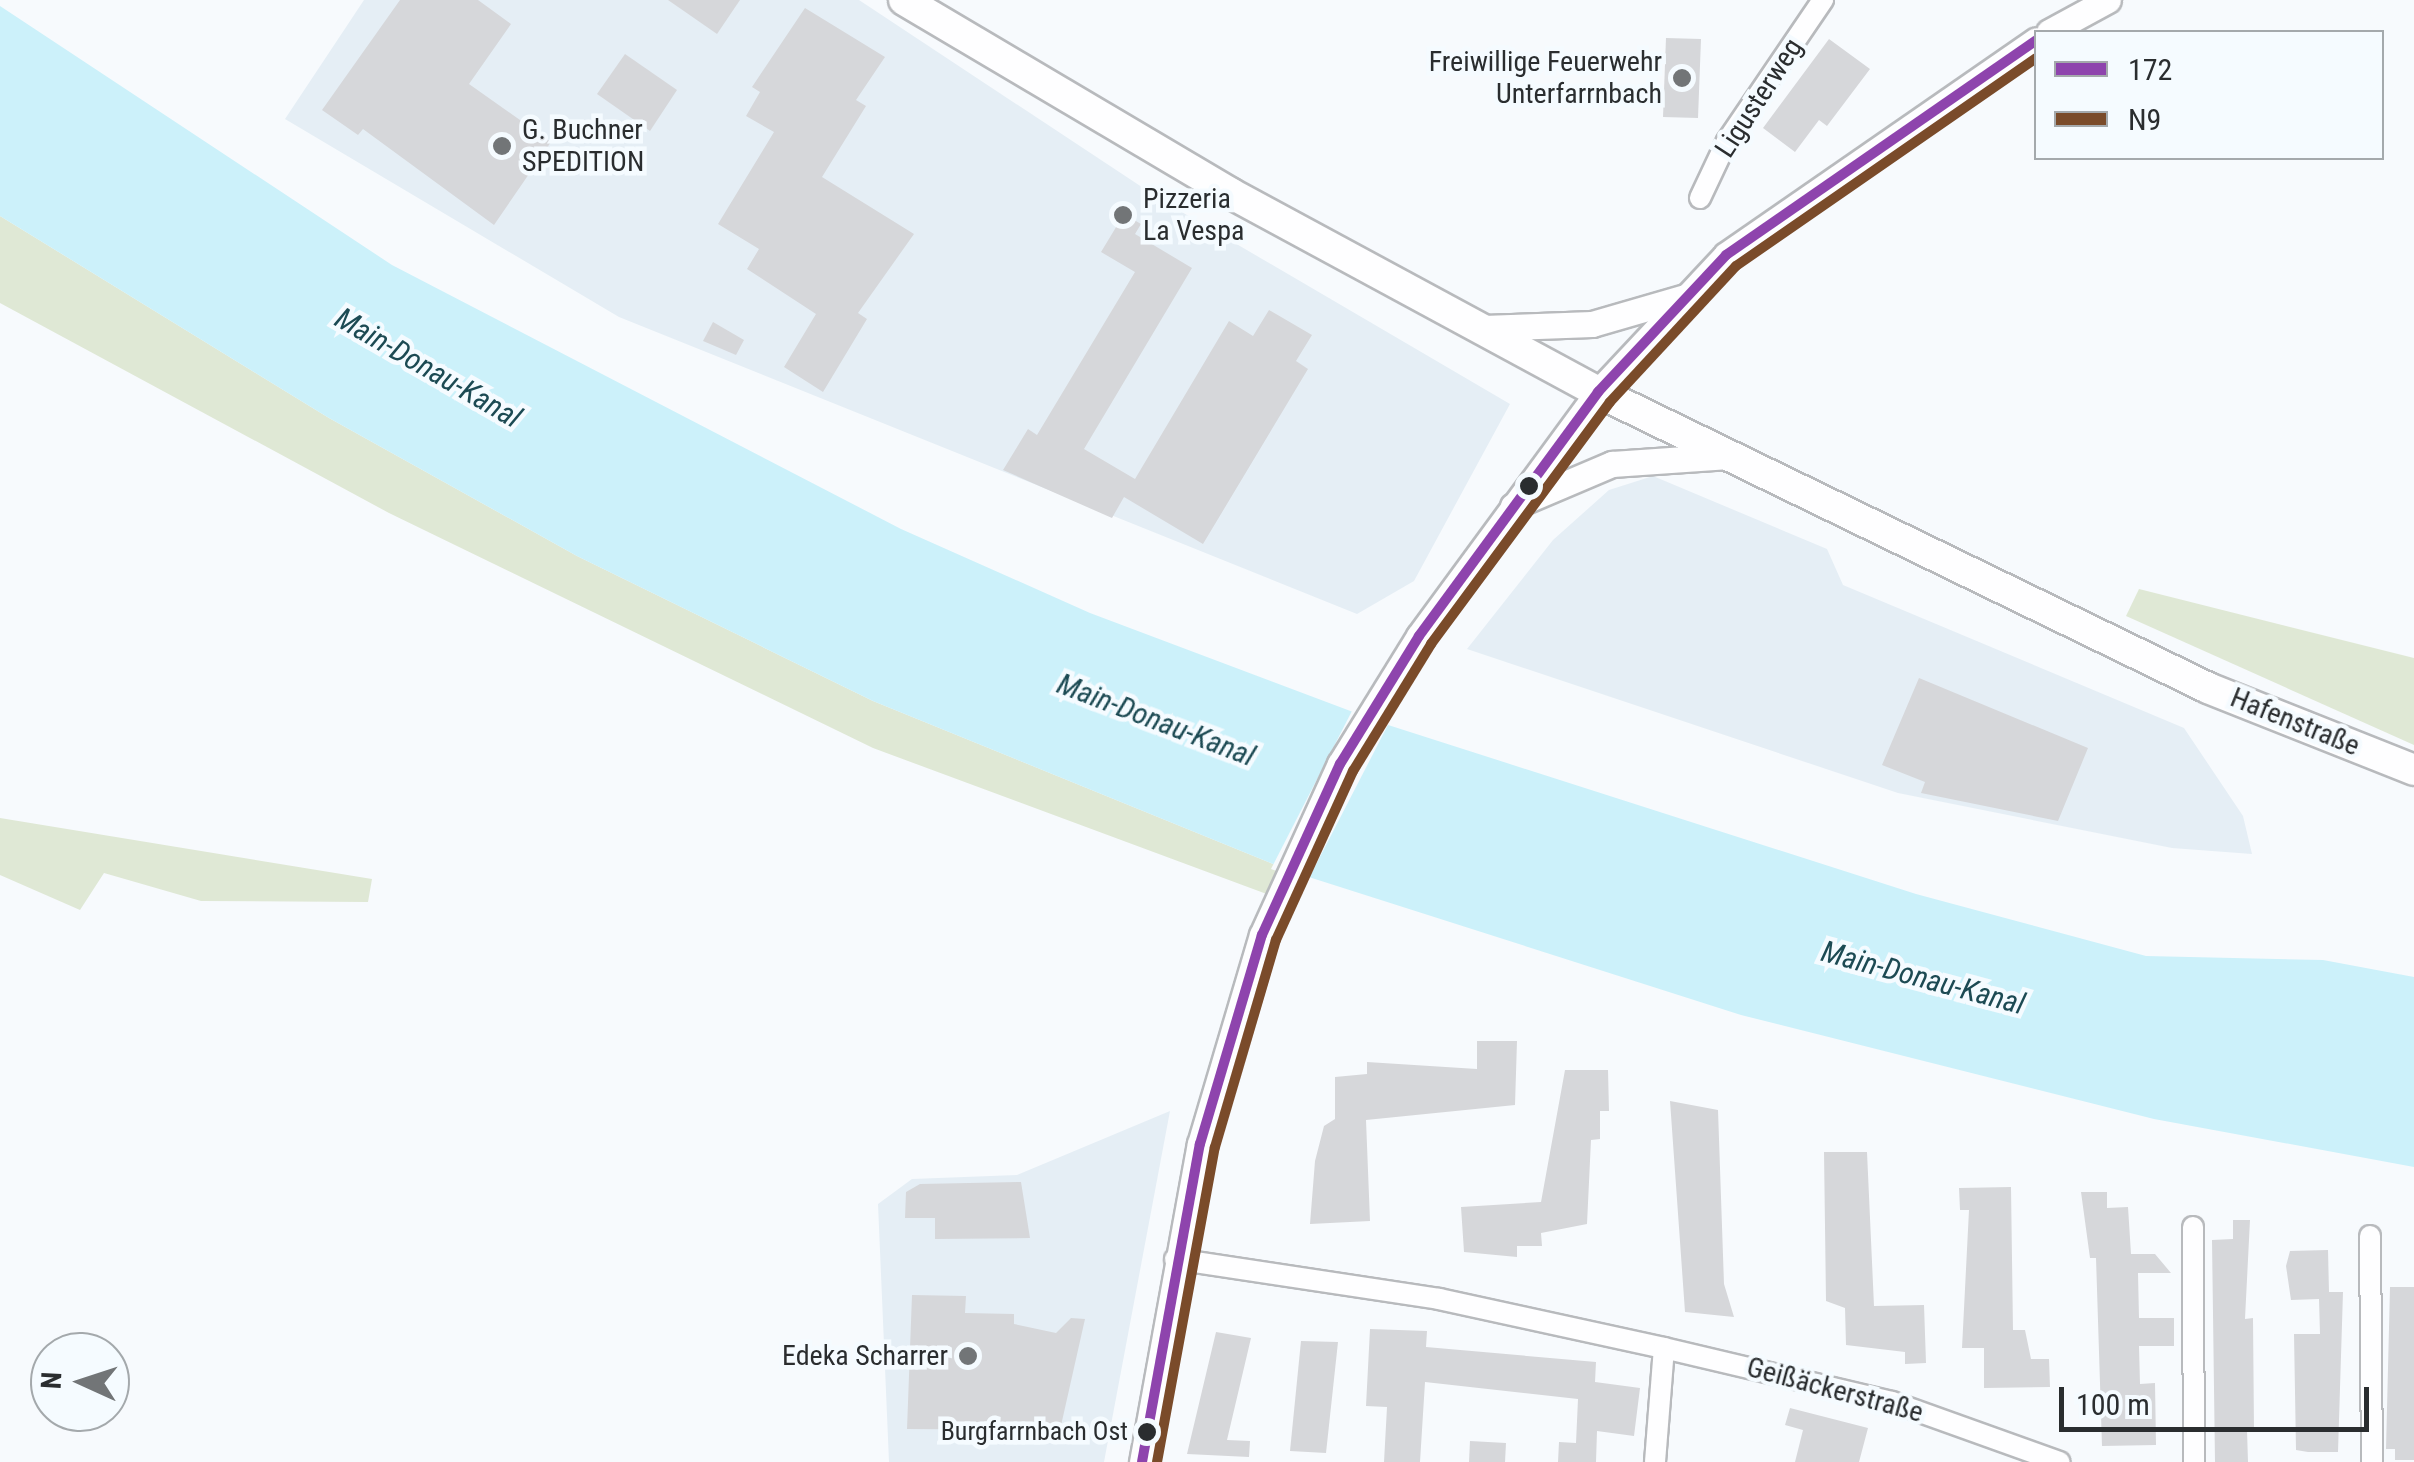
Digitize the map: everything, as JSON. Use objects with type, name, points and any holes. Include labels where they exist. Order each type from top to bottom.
[{"type":"main road","name":"Hafenstraße","points":[[904,0],[1148,147],[1598,392],[2208,688],[2414,770]]},
{"type":"street","name":"Ligusterweg","points":[[1700,198],[1728,141],[1823,0]]},
{"type":"street","points":[[2054,30],[2108,0]]},
{"type":"street","points":[[1142,1462],[1175,1260],[1262,935],[1340,764],[1420,636],[1598,392],[1726,255],[1845,166],[2034,41]]},
{"type":"street","points":[[1484,328],[1592,324],[1689,295]]},
{"type":"street","points":[[1513,506],[1612,464],[1730,456]]},
{"type":"street","points":[[2193,1226],[2194,1462]]},
{"type":"street","points":[[2370,1236],[2372,1462]]},
{"type":"street","name":"Geißäckerstraße","points":[[1175,1260],[1439,1299],[1664,1348],[1892,1402],[2060,1462]]},
{"type":"street","points":[[1655,1462],[1664,1348]]},
{"type":"shaded area","points":[[364,0],[859,0],[1163,201],[1510,404],[1414,581],[1357,614],[619,317],[285,119]]},
{"type":"shaded area","points":[[1653,476],[1827,549],[1843,585],[2184,728],[2243,816],[2252,854],[2172,848],[1898,793],[1467,649],[1553,540],[1609,490]]},
{"type":"shaded area","points":[[1170,1111],[1104,1462],[889,1462],[878,1204],[912,1179],[1017,1175]]},
{"type":"green space","points":[[0,216],[329,418],[577,556],[873,701],[1293,872],[1280,899],[873,748],[389,513],[0,303]]},
{"type":"green space","points":[[2139,589],[2414,658],[2414,745],[2126,616]]},
{"type":"green space","points":[[0,818],[372,879],[368,902],[201,901],[104,873],[80,910],[0,875]]},
{"type":"water","name":"Main-Donau-Kanal","points":[[0,6],[392,265],[901,529],[1090,613],[1385,724],[1916,894],[2146,956],[2323,960],[2414,977],[2414,1167],[2154,1119],[1741,1015],[1293,872],[873,701],[577,556],[329,418],[0,216]]},
{"type":"pier","points":[[1354,707],[1390,721],[1307,882],[1271,869]]},
{"type":"building","points":[[400,0],[478,0],[511,24],[469,84],[551,142],[494,225],[363,129],[358,135],[322,110]]},
{"type":"building","points":[[668,0],[740,0],[717,34]]},
{"type":"building","points":[[805,8],[885,57],[856,100],[866,106],[822,177],[914,234],[858,313],[867,319],[823,392],[784,367],[816,314],[747,269],[759,249],[718,224],[774,132],[746,116],[760,92],[752,87]]},
{"type":"building","name":"Freiwillige Feuerwehr Unterfarrnbach","points":[[1666,38],[1701,39],[1698,118],[1663,117]]},
{"type":"building","points":[[1829,39],[1870,69],[1827,126],[1819,120],[1795,152],[1763,128]]},
{"type":"building","points":[[625,54],[677,90],[650,131],[597,94]]},
{"type":"building","points":[[1124,214],[1141,224],[1135,234],[1192,268],[1084,449],[1135,479],[1229,321],[1253,336],[1269,310],[1312,335],[1296,361],[1308,369],[1203,544],[1124,497],[1112,518],[1003,470],[1028,429],[1037,435],[1135,272],[1101,252]]},
{"type":"building","points":[[713,322],[744,340],[736,355],[703,341]]},
{"type":"building","points":[[1919,678],[2088,748],[2058,821],[1921,793],[1925,782],[1882,765]]},
{"type":"building","points":[[1477,1041],[1517,1041],[1515,1105],[1366,1120],[1370,1221],[1310,1224],[1315,1161],[1324,1126],[1335,1119],[1335,1077],[1367,1074],[1367,1062],[1477,1069]]},
{"type":"building","points":[[1565,1070],[1608,1070],[1609,1111],[1600,1111],[1600,1139],[1591,1140],[1587,1224],[1541,1233],[1542,1246],[1517,1246],[1517,1257],[1464,1252],[1461,1207],[1541,1202]]},
{"type":"building","points":[[1670,1101],[1718,1110],[1724,1284],[1734,1317],[1685,1312]]},
{"type":"building","points":[[1824,1152],[1867,1152],[1874,1306],[1924,1305],[1926,1363],[1905,1364],[1905,1352],[1846,1345],[1845,1308],[1826,1301]]},
{"type":"building","points":[[1021,1182],[1030,1238],[935,1239],[935,1218],[905,1218],[906,1192],[920,1184]]},
{"type":"building","points":[[2011,1187],[2013,1330],[2025,1330],[2031,1359],[2049,1359],[2050,1387],[1984,1388],[1984,1348],[1962,1348],[1969,1210],[1960,1210],[1959,1188]]},
{"type":"building","points":[[2081,1192],[2107,1192],[2107,1208],[2128,1207],[2131,1254],[2155,1254],[2171,1273],[2138,1273],[2139,1318],[2174,1318],[2174,1346],[2139,1346],[2140,1384],[2155,1383],[2156,1445],[2102,1446],[2096,1258],[2090,1258]]},
{"type":"building","points":[[2233,1220],[2250,1220],[2245,1319],[2253,1318],[2254,1430],[2247,1430],[2248,1462],[2215,1462],[2212,1240],[2233,1239]]},
{"type":"building","points":[[2328,1250],[2329,1292],[2343,1292],[2338,1452],[2308,1452],[2296,1450],[2294,1334],[2320,1334],[2319,1299],[2291,1300],[2286,1266],[2290,1251]]},
{"type":"building","points":[[2390,1287],[2414,1287],[2414,1460],[2395,1460],[2395,1449],[2386,1449]]},
{"type":"building","points":[[912,1295],[966,1296],[965,1313],[1014,1314],[1014,1324],[1056,1333],[1071,1318],[1085,1319],[1060,1430],[907,1429]]},
{"type":"building","points":[[1370,1329],[1427,1331],[1426,1347],[1596,1362],[1595,1382],[1640,1388],[1634,1436],[1597,1431],[1596,1462],[1558,1462],[1559,1442],[1576,1443],[1578,1399],[1425,1382],[1420,1462],[1384,1462],[1387,1407],[1366,1406]]},
{"type":"building","points":[[1216,1332],[1251,1338],[1227,1440],[1250,1441],[1249,1457],[1187,1454]]},
{"type":"building","points":[[1301,1341],[1338,1342],[1326,1453],[1290,1451]]},
{"type":"building","points":[[1790,1408],[1868,1428],[1859,1462],[1795,1462],[1803,1430],[1785,1425]]},
{"type":"building","points":[[1470,1441],[1506,1443],[1505,1462],[1469,1462]]},
{"type":"transit line","name":"172","points":[[1142,1462],[1200,1144],[1262,935],[1340,764],[1419,636],[1598,392],[1726,255],[2034,41]]},
{"type":"transit line","name":"N9","points":[[1157,1462],[1215,1147],[1276,940],[1353,771],[1431,644],[1610,402],[1736,266],[2034,59]]},
{"type":"place","name":"Freiwillige Feuerwehr Unterfarrnbach","points":[[1682,78]]},
{"type":"place","name":"G. Buchner SPEDITION","points":[[502,146]]},
{"type":"place","name":"Pizzeria La Vespa","points":[[1123,215]]},
{"type":"place","name":"Edeka Scharrer","points":[[968,1356]]},
{"type":"place","name":"Burgfarrnbach Ost","points":[[1147,1432]]}]
